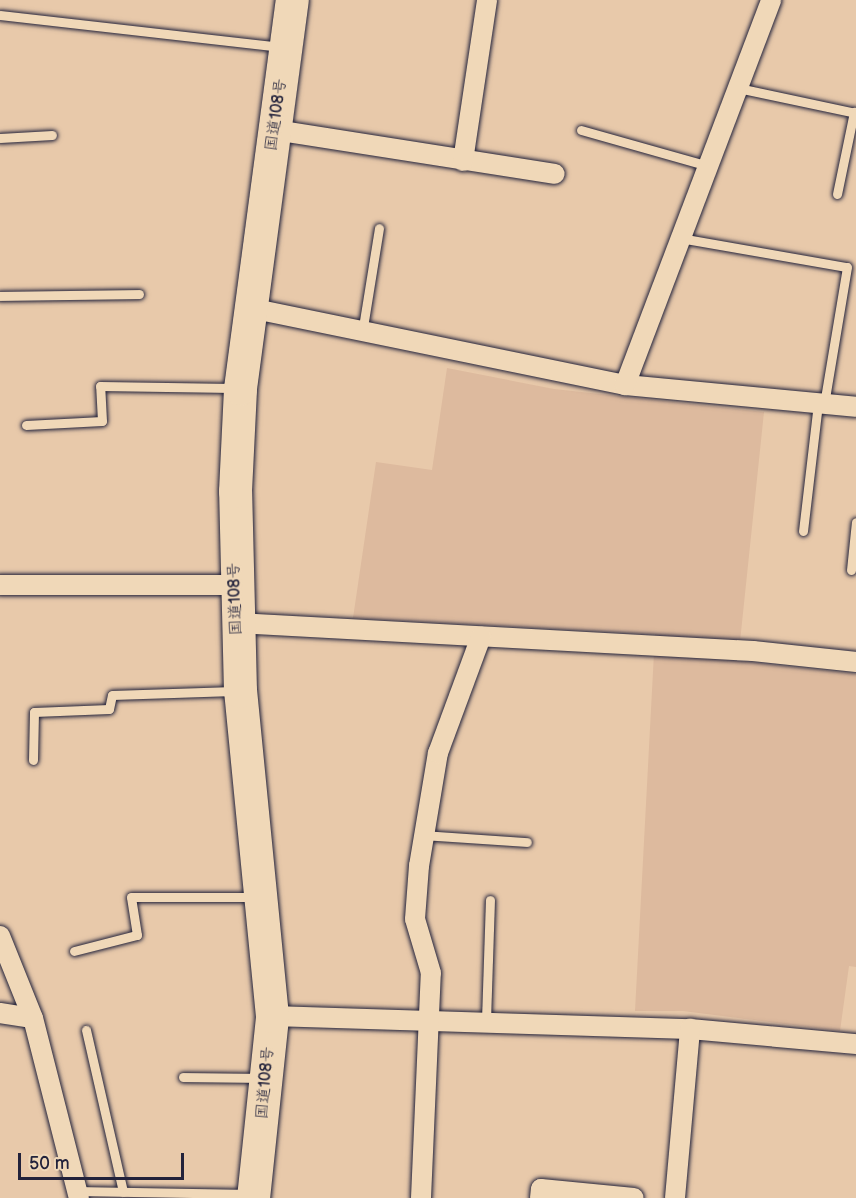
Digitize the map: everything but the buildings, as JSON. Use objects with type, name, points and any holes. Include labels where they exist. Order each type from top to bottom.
[{"type":"highway","name":"国道108号","points":[[253,1196],[268,1078],[272,1016],[240,691],[234,585],[240,388],[292,0]]},
{"type":"street","points":[[463,161],[487,0]]},
{"type":"street","points":[[625,385],[771,0]]},
{"type":"street","points":[[275,130],[555,174]]},
{"type":"street","points":[[250,309],[363,327],[625,385],[856,407]]},
{"type":"street","points":[[0,585],[234,585]]},
{"type":"street","points":[[237,623],[753,651],[856,662]]},
{"type":"street","points":[[421,1198],[427,1018],[431,973],[415,919],[423,835],[438,753],[481,637]]},
{"type":"street","points":[[0,936],[33,1018],[79,1194]]},
{"type":"street","points":[[0,1012],[33,1018]]},
{"type":"street","points":[[272,1016],[427,1018],[690,1029],[856,1044]]},
{"type":"street","points":[[675,1198],[690,1029]]},
{"type":"street","points":[[540,1198],[541,1189],[634,1198]]},
{"type":"lane","points":[[0,15],[286,47]]},
{"type":"lane","points":[[738,87],[855,112],[837,194]]},
{"type":"lane","points":[[581,130],[708,166]]},
{"type":"lane","points":[[0,138],[52,135]]},
{"type":"lane","points":[[363,327],[379,228]]},
{"type":"lane","points":[[680,238],[847,267],[821,404],[803,531]]},
{"type":"lane","points":[[0,296],[140,294]]},
{"type":"lane","points":[[26,425],[102,421],[100,387],[240,388]]},
{"type":"lane","points":[[851,570],[856,522]]},
{"type":"lane","points":[[33,760],[34,712],[109,709],[112,695],[240,691]]},
{"type":"lane","points":[[423,835],[527,842]]},
{"type":"lane","points":[[74,951],[137,936],[131,897],[261,897]]},
{"type":"lane","points":[[486,1020],[490,900]]},
{"type":"lane","points":[[86,1030],[123,1192]]},
{"type":"lane","points":[[183,1077],[268,1078]]},
{"type":"lane","points":[[79,1194],[123,1192],[253,1196]]},
{"type":"shaded area","points":[[447,368],[554,389],[764,412],[738,661],[856,674],[856,967],[849,966],[840,1031],[683,1011],[635,1011],[655,634],[353,618],[376,462],[432,470]]}]
